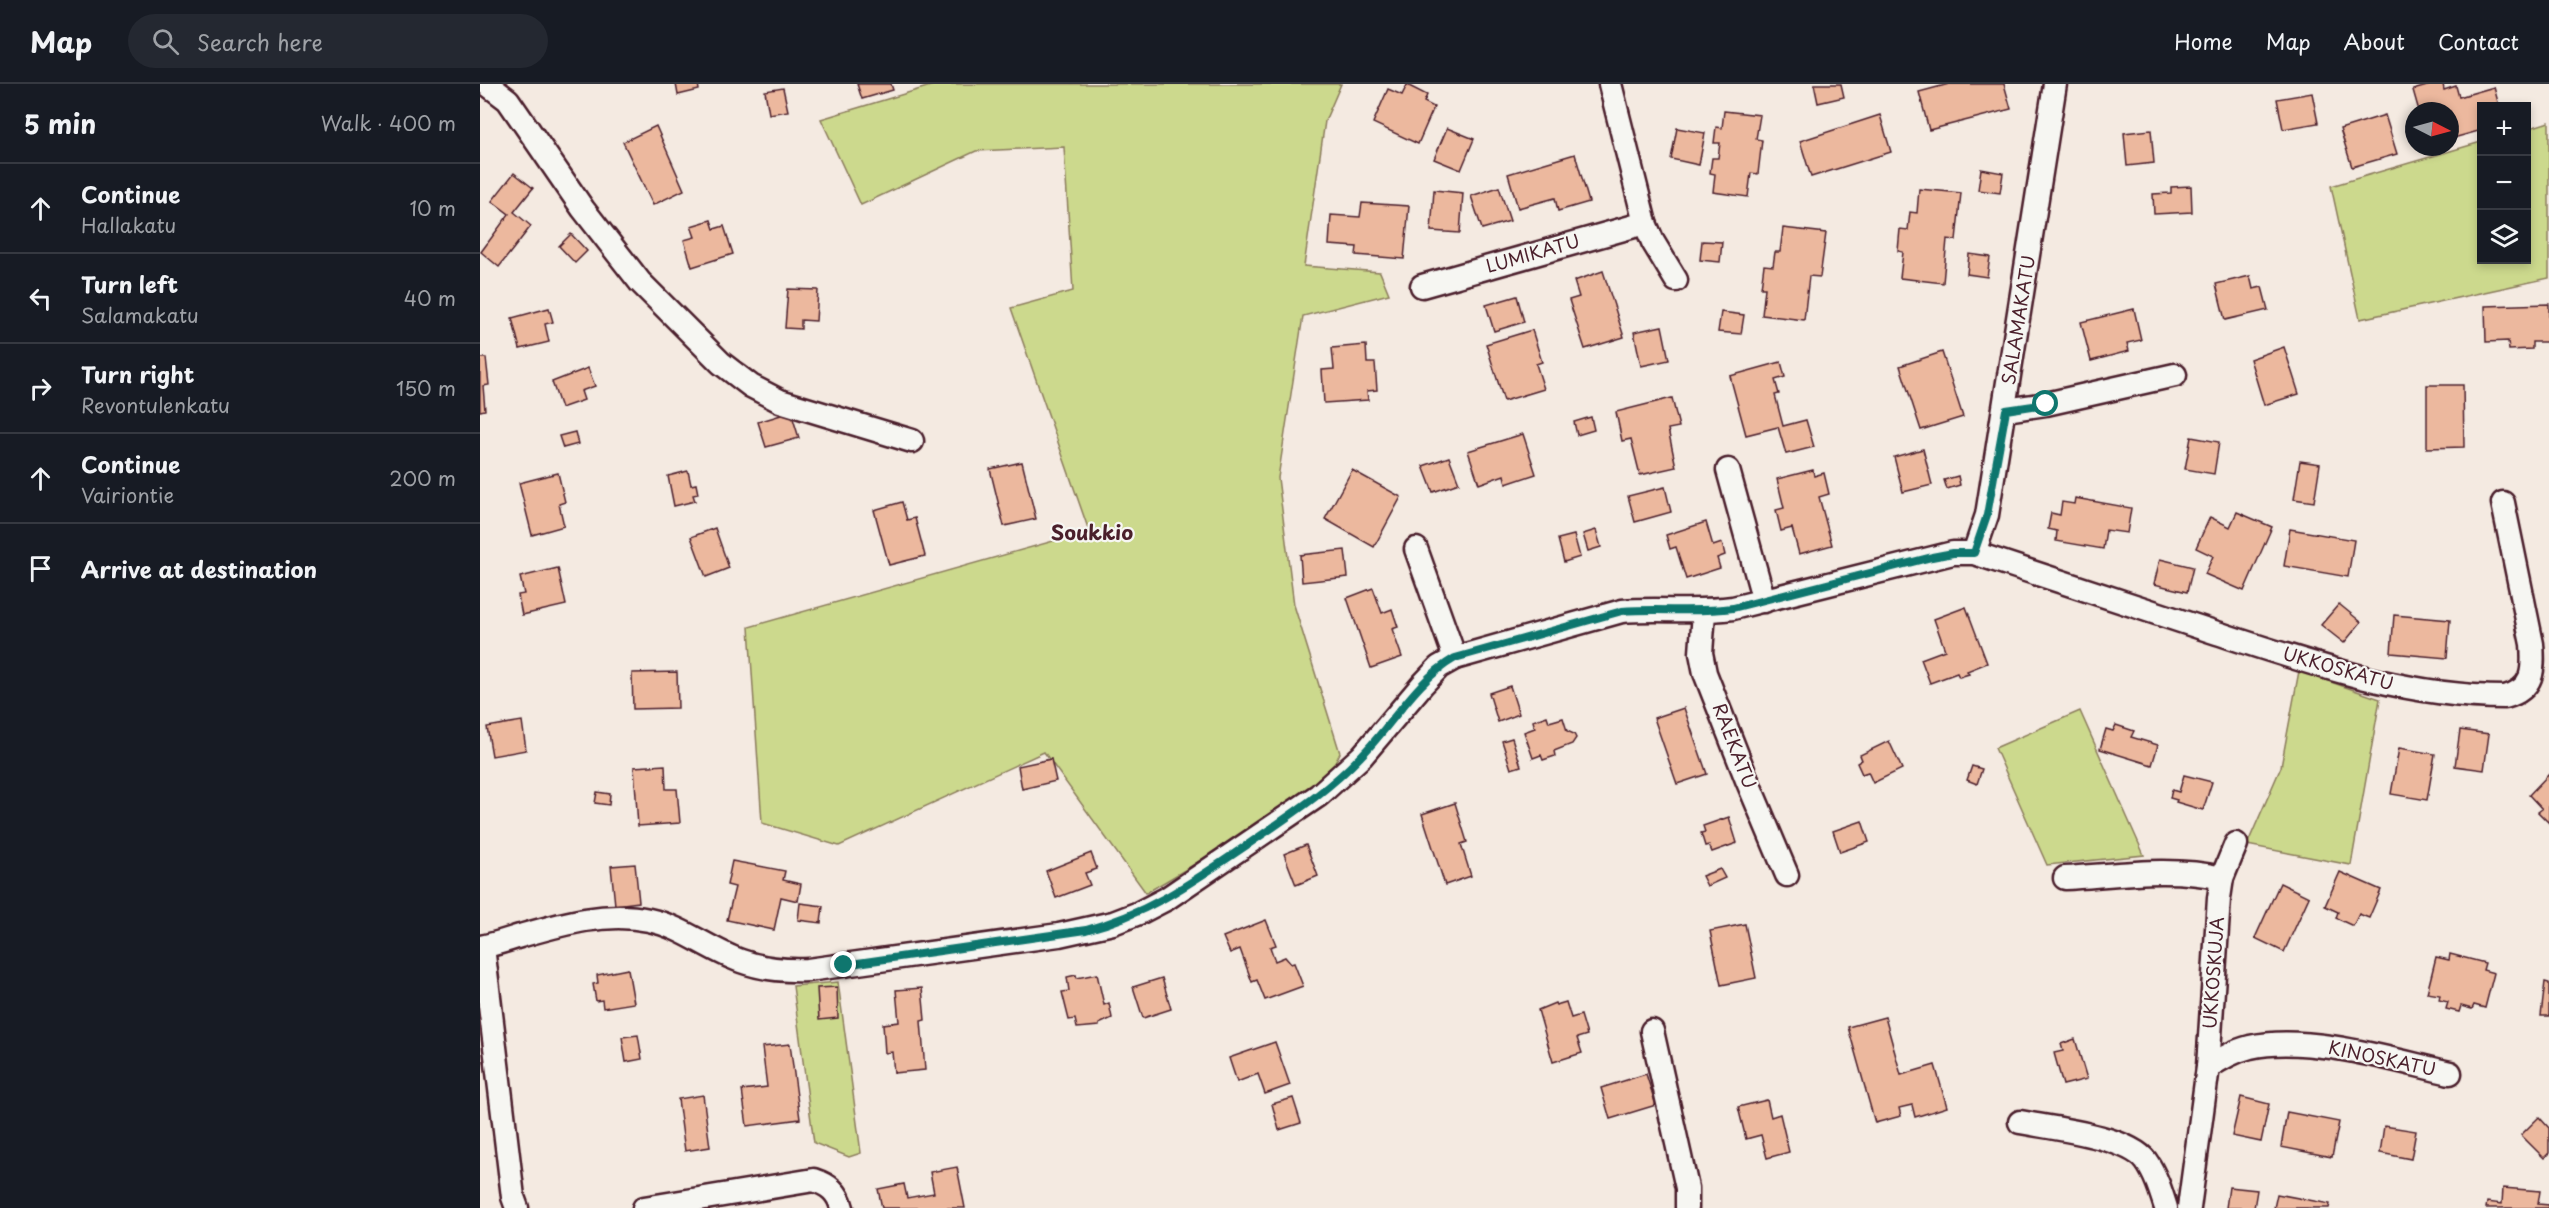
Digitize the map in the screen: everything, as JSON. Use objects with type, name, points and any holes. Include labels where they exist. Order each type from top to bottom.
[{"type":"street","points":[[487,84],[508,100],[582,209],[640,282],[721,363],[751,386],[780,401],[912,441]]},
{"type":"street","points":[[1610,84],[1645,222],[1653,242],[1676,280]]},
{"type":"street","name":"SALAMAKATU","points":[[1974,553],[1987,515],[2006,410],[2055,84]]},
{"type":"street","name":"LUMIKATU","points":[[1422,285],[1645,222]]},
{"type":"street","points":[[2006,410],[2046,404],[2175,375]]},
{"type":"street","points":[[1728,470],[1764,601]]},
{"type":"street","name":"UKKOSKATU","points":[[1974,553],[2291,657],[2376,681],[2402,687],[2505,697],[2517,694],[2526,686],[2533,673],[2534,659],[2502,503]]},
{"type":"street","points":[[1416,549],[1455,658]]},
{"type":"street","points":[[517,1208],[513,1197],[481,947],[580,920],[605,916],[628,917],[650,920],[672,927],[740,961],[784,970],[808,970],[1059,935],[1113,923],[1166,899],[1319,795],[1362,756],[1439,667],[1455,658],[1622,611],[1648,609],[1704,612],[1764,601],[1932,557],[1953,553],[1974,553]]},
{"type":"street","name":"RAEKATU","points":[[1704,612],[1701,653],[1706,673],[1787,875]]},
{"type":"street","name":"UKKOSKUJA","points":[[2208,1067],[2222,878],[2236,844]]},
{"type":"street","points":[[2065,878],[2187,872],[2222,878]]},
{"type":"street","points":[[1652,1031],[1687,1188],[1687,1208]]},
{"type":"street","name":"KINOSKATU","points":[[2208,1067],[2227,1055],[2250,1047],[2279,1045],[2358,1051],[2450,1073]]},
{"type":"street","points":[[2189,1208],[2208,1067]]},
{"type":"street","points":[[2020,1122],[2098,1137],[2125,1146],[2145,1159],[2157,1181],[2166,1208]]},
{"type":"street","points":[[644,1208],[814,1180],[826,1184],[834,1191],[842,1208]]},
{"type":"green space","points":[[937,84],[1341,84],[1325,121],[1304,266],[1380,272],[1389,294],[1303,316],[1278,478],[1294,605],[1340,753],[1329,775],[1222,848],[1146,893],[1044,752],[839,846],[762,823],[749,627],[1089,531],[1011,308],[1073,291],[1064,147],[976,151],[861,205],[821,119]]},
{"type":"green space","points":[[2549,122],[2549,278],[2360,319],[2331,186],[2433,156],[2459,156],[2459,148],[2477,143],[2477,264],[2531,264],[2531,128]]},
{"type":"green space","points":[[2299,671],[2380,699],[2351,865],[2247,845],[2281,767]]},
{"type":"green space","points":[[2080,711],[2144,855],[2047,865],[1995,748]]},
{"type":"green space","points":[[838,982],[861,1153],[849,1157],[814,1143],[793,986]]},
{"type":"building","points":[[676,84],[698,84],[699,90],[678,95]]},
{"type":"building","points":[[857,84],[891,84],[893,90],[862,99]]},
{"type":"building","points":[[1814,84],[1841,84],[1844,97],[1818,103]]},
{"type":"building","points":[[1949,84],[2004,84],[2011,109],[1929,130],[1919,92]]},
{"type":"building","points":[[2443,84],[2444,90],[2456,86],[2459,97],[2494,87],[2498,102],[2477,102],[2477,131],[2459,136],[2459,102],[2416,102],[2413,90]]},
{"type":"building","points":[[1407,85],[1427,95],[1424,102],[1434,107],[1418,144],[1373,123],[1388,89],[1402,95]]},
{"type":"building","points":[[783,88],[788,111],[769,114],[765,91]]},
{"type":"building","points":[[2312,93],[2318,123],[2283,129],[2277,99]]},
{"type":"building","points":[[1724,111],[1760,115],[1756,139],[1762,140],[1758,174],[1751,173],[1748,197],[1713,192],[1715,174],[1710,173],[1712,158],[1718,158],[1720,143],[1714,143],[1716,127],[1722,128]]},
{"type":"building","points":[[1880,115],[1891,152],[1811,177],[1800,141]]},
{"type":"building","points":[[2385,115],[2397,154],[2352,167],[2340,129]]},
{"type":"building","points":[[656,126],[684,190],[653,205],[623,142]]},
{"type":"building","points":[[1447,128],[1474,139],[1461,170],[1434,159]]},
{"type":"building","points":[[1677,128],[1705,133],[1699,165],[1671,159]]},
{"type":"building","points":[[2151,130],[2154,163],[2127,166],[2124,133]]},
{"type":"building","points":[[1575,154],[1589,202],[1558,211],[1555,198],[1518,208],[1508,174]]},
{"type":"building","points":[[1981,169],[2003,173],[2000,193],[1978,190]]},
{"type":"building","points":[[514,173],[533,188],[514,212],[531,226],[499,267],[481,252],[509,214],[492,201]]},
{"type":"building","points":[[2191,186],[2192,212],[2154,214],[2153,194],[2171,193],[2171,187]]},
{"type":"building","points":[[1499,187],[1510,221],[1482,229],[1471,196]]},
{"type":"building","points":[[1919,189],[1961,193],[1956,240],[1947,239],[1943,283],[1900,278],[1903,252],[1898,251],[1900,229],[1908,230],[1910,212],[1917,213]]},
{"type":"building","points":[[1434,190],[1463,193],[1460,233],[1431,231]]},
{"type":"building","points":[[1362,203],[1409,206],[1404,259],[1356,255],[1357,247],[1329,245],[1331,215],[1360,217]]},
{"type":"building","points":[[711,220],[714,229],[724,226],[733,254],[692,267],[684,240],[695,237],[691,226]]},
{"type":"building","points":[[1783,228],[1826,233],[1820,277],[1809,276],[1804,320],[1762,315],[1765,288],[1761,288],[1764,265],[1773,266],[1775,252],[1780,252]]},
{"type":"building","points":[[571,234],[587,251],[575,263],[559,246]]},
{"type":"building","points":[[1702,241],[1722,242],[1720,262],[1700,260]]},
{"type":"building","points":[[1969,254],[1990,257],[1987,277],[1967,274]]},
{"type":"building","points":[[1603,271],[1624,337],[1585,349],[1569,300],[1579,297],[1574,281]]},
{"type":"building","points":[[2250,276],[2253,289],[2262,287],[2268,310],[2225,320],[2216,284]]},
{"type":"building","points":[[788,289],[818,290],[816,321],[801,320],[801,329],[785,328]]},
{"type":"building","points":[[1517,296],[1524,322],[1494,331],[1486,305]]},
{"type":"building","points":[[2549,304],[2549,342],[2532,342],[2532,349],[2509,350],[2508,341],[2486,342],[2485,306]]},
{"type":"building","points":[[549,308],[553,322],[545,324],[549,342],[520,349],[512,318]]},
{"type":"building","points":[[2134,309],[2141,340],[2127,343],[2129,351],[2091,361],[2081,322]]},
{"type":"building","points":[[1721,312],[1744,315],[1741,334],[1718,332]]},
{"type":"building","points":[[1662,326],[1669,360],[1641,366],[1634,332]]},
{"type":"building","points":[[1532,330],[1542,362],[1536,364],[1544,389],[1504,401],[1486,344]]},
{"type":"building","points":[[1366,345],[1367,363],[1375,363],[1377,390],[1367,391],[1368,400],[1324,403],[1322,370],[1334,369],[1332,348]]},
{"type":"building","points":[[2284,347],[2299,394],[2264,405],[2250,359]]},
{"type":"building","points":[[1942,352],[1963,417],[1921,430],[1900,366]]},
{"type":"building","points":[[480,358],[486,358],[489,385],[483,386],[485,410],[480,411]]},
{"type":"building","points":[[1781,362],[1785,377],[1775,380],[1779,394],[1775,395],[1783,426],[1806,420],[1814,447],[1786,454],[1778,427],[1746,435],[1730,376]]},
{"type":"building","points":[[588,368],[595,386],[581,391],[584,400],[561,408],[552,382]]},
{"type":"building","points":[[2427,385],[2463,385],[2464,447],[2427,448]]},
{"type":"building","points":[[1672,398],[1679,427],[1668,429],[1676,467],[1640,475],[1631,439],[1622,441],[1616,412]]},
{"type":"building","points":[[791,412],[799,438],[766,447],[758,422]]},
{"type":"building","points":[[1591,417],[1594,430],[1577,435],[1574,422]]},
{"type":"building","points":[[575,432],[578,444],[563,448],[559,436]]},
{"type":"building","points":[[1523,434],[1536,474],[1506,484],[1504,475],[1479,484],[1468,451]]},
{"type":"building","points":[[2191,437],[2219,442],[2214,474],[2185,469]]},
{"type":"building","points":[[1923,449],[1932,485],[1903,492],[1894,457]]},
{"type":"building","points":[[1449,457],[1459,483],[1433,492],[1423,466]]},
{"type":"building","points":[[2300,461],[2320,464],[2314,502],[2294,499]]},
{"type":"building","points":[[1022,462],[1036,519],[1004,526],[990,469]]},
{"type":"building","points":[[1352,470],[1401,497],[1374,547],[1325,519]]},
{"type":"building","points":[[1813,470],[1814,476],[1824,473],[1829,494],[1819,497],[1832,545],[1799,554],[1792,528],[1781,531],[1776,510],[1784,508],[1777,479]]},
{"type":"building","points":[[688,471],[691,485],[696,484],[698,494],[693,495],[695,501],[674,506],[668,476]]},
{"type":"building","points":[[558,473],[565,502],[559,504],[564,526],[532,535],[519,483]]},
{"type":"building","points":[[1958,476],[1960,485],[1947,489],[1944,480]]},
{"type":"building","points":[[1665,487],[1671,512],[1635,522],[1628,496]]},
{"type":"building","points":[[2075,498],[2131,508],[2127,533],[2106,530],[2103,549],[2056,541],[2057,531],[2048,529],[2051,513],[2060,515],[2062,502],[2074,504]]},
{"type":"building","points":[[902,502],[907,520],[915,518],[925,556],[889,565],[874,510]]},
{"type":"building","points":[[2237,512],[2272,527],[2244,591],[2205,574],[2213,556],[2196,548],[2210,517],[2230,527]]},
{"type":"building","points":[[1706,522],[1713,546],[1722,543],[1725,555],[1717,558],[1720,568],[1686,579],[1676,547],[1670,549],[1666,535]]},
{"type":"building","points":[[715,528],[729,568],[706,577],[691,537]]},
{"type":"building","points":[[2290,529],[2354,540],[2348,577],[2284,566]]},
{"type":"building","points":[[1596,530],[1601,547],[1588,551],[1583,534]]},
{"type":"building","points":[[1574,535],[1580,557],[1564,562],[1558,539]]},
{"type":"building","points":[[1345,550],[1348,577],[1302,582],[1300,555]]},
{"type":"building","points":[[2160,559],[2193,567],[2187,592],[2154,584]]},
{"type":"building","points":[[558,568],[566,605],[522,615],[518,595],[524,594],[520,577]]},
{"type":"building","points":[[1373,588],[1382,613],[1392,609],[1398,627],[1392,629],[1402,657],[1371,668],[1347,598]]},
{"type":"building","points":[[2339,604],[2361,622],[2344,643],[2321,625]]},
{"type":"building","points":[[1966,607],[1987,663],[1967,671],[1969,674],[1959,677],[1957,673],[1930,683],[1921,659],[1945,650],[1934,619]]},
{"type":"building","points":[[2394,615],[2450,620],[2447,658],[2391,653]]},
{"type":"building","points":[[677,672],[678,708],[633,709],[632,673]]},
{"type":"building","points":[[1510,686],[1519,714],[1498,722],[1489,693]]},
{"type":"building","points":[[1684,708],[1707,774],[1677,784],[1654,718]]},
{"type":"building","points":[[1547,716],[1549,722],[1563,718],[1567,731],[1574,734],[1576,738],[1572,744],[1554,751],[1555,756],[1543,760],[1541,755],[1533,758],[1524,732],[1535,728],[1533,721]]},
{"type":"building","points":[[522,721],[526,750],[492,756],[487,727]]},
{"type":"building","points":[[2116,725],[2134,731],[2131,737],[2158,745],[2152,765],[2100,749],[2106,729],[2113,731]]},
{"type":"building","points":[[2460,730],[2489,734],[2484,770],[2455,766]]},
{"type":"building","points":[[1512,738],[1521,766],[1511,769],[1502,741]]},
{"type":"building","points":[[1889,741],[1902,769],[1873,783],[1868,772],[1862,774],[1857,763],[1862,760],[1860,755]]},
{"type":"building","points":[[2399,748],[2435,754],[2427,800],[2391,794]]},
{"type":"building","points":[[1051,759],[1056,781],[1022,789],[1018,766]]},
{"type":"building","points":[[665,765],[666,789],[677,789],[680,823],[638,826],[634,767]]},
{"type":"building","points":[[1972,766],[1982,769],[1977,784],[1967,780]]},
{"type":"building","points":[[2549,774],[2549,823],[2538,812],[2542,809],[2529,795]]},
{"type":"building","points":[[2184,775],[2212,782],[2203,810],[2170,798],[2172,790],[2179,792]]},
{"type":"building","points":[[597,792],[610,794],[609,805],[595,803]]},
{"type":"building","points":[[1455,803],[1467,842],[1461,844],[1471,876],[1445,885],[1422,814]]},
{"type":"building","points":[[1729,817],[1737,843],[1712,852],[1709,845],[1705,846],[1701,833],[1705,832],[1703,826]]},
{"type":"building","points":[[1862,821],[1869,842],[1840,852],[1833,831]]},
{"type":"building","points":[[1306,845],[1318,876],[1296,885],[1284,854]]},
{"type":"building","points":[[1091,853],[1097,869],[1085,873],[1090,885],[1056,898],[1046,871]]},
{"type":"building","points":[[732,861],[785,871],[783,880],[801,884],[798,901],[781,897],[774,930],[727,920],[735,887],[727,885]]},
{"type":"building","points":[[635,864],[639,902],[615,905],[611,866]]},
{"type":"building","points":[[1720,869],[1725,878],[1707,886],[1702,876]]},
{"type":"building","points":[[2340,872],[2381,890],[2369,918],[2359,914],[2353,926],[2336,918],[2338,912],[2325,906]]},
{"type":"building","points":[[2280,883],[2309,897],[2284,952],[2255,938]]},
{"type":"building","points":[[800,903],[823,906],[821,923],[798,920]]},
{"type":"building","points":[[1266,920],[1276,945],[1270,947],[1275,961],[1285,957],[1291,964],[1294,963],[1303,986],[1265,1000],[1257,980],[1252,982],[1240,949],[1230,953],[1223,937]]},
{"type":"building","points":[[1745,924],[1756,978],[1721,985],[1710,931]]},
{"type":"building","points":[[2450,954],[2485,963],[2483,970],[2494,973],[2485,1008],[2474,1005],[2472,1009],[2461,1006],[2459,1012],[2446,1009],[2448,1002],[2439,1000],[2440,995],[2427,993],[2436,957],[2449,960]]},
{"type":"building","points":[[628,969],[634,1003],[603,1008],[602,1000],[596,1001],[593,984],[598,983],[597,975]]},
{"type":"building","points":[[1097,974],[1104,1005],[1109,1003],[1112,1018],[1099,1026],[1077,1028],[1075,1019],[1069,1020],[1062,992],[1069,991],[1067,977],[1076,975],[1077,978]]},
{"type":"building","points":[[1162,978],[1171,1009],[1143,1018],[1133,987]]},
{"type":"building","points":[[2545,982],[2549,983],[2549,1016],[2541,1016]]},
{"type":"building","points":[[837,987],[838,1018],[819,1020],[817,988]]},
{"type":"building","points":[[922,988],[925,1020],[921,1021],[925,1070],[894,1073],[892,1052],[885,1053],[883,1024],[899,1022],[896,990]]},
{"type":"building","points":[[1566,1002],[1571,1018],[1581,1015],[1587,1035],[1577,1038],[1582,1053],[1553,1062],[1538,1010],[1555,1003],[1556,1005]]},
{"type":"building","points":[[1885,1017],[1901,1075],[1935,1065],[1947,1107],[1915,1117],[1912,1105],[1899,1108],[1901,1116],[1875,1123],[1848,1027]]},
{"type":"building","points":[[638,1035],[642,1059],[626,1062],[622,1037]]},
{"type":"building","points":[[2075,1039],[2087,1079],[2063,1085],[2054,1053],[2063,1051],[2061,1044]]},
{"type":"building","points":[[1275,1042],[1290,1085],[1265,1094],[1258,1074],[1237,1082],[1229,1058]]},
{"type":"building","points":[[790,1044],[800,1119],[747,1126],[742,1090],[767,1087],[762,1047]]},
{"type":"building","points":[[1646,1074],[1656,1105],[1610,1119],[1601,1088]]},
{"type":"building","points":[[703,1095],[710,1147],[685,1151],[678,1099]]},
{"type":"building","points":[[2241,1097],[2269,1104],[2261,1142],[2232,1136]]},
{"type":"building","points":[[1293,1098],[1301,1123],[1279,1130],[1272,1104]]},
{"type":"building","points":[[1767,1100],[1771,1117],[1780,1114],[1789,1152],[1767,1158],[1761,1135],[1746,1139],[1738,1107]]},
{"type":"building","points":[[2287,1112],[2339,1122],[2332,1157],[2281,1147]]},
{"type":"building","points":[[2539,1117],[2549,1128],[2549,1153],[2544,1158],[2521,1135]]},
{"type":"building","points":[[2384,1126],[2416,1131],[2411,1159],[2380,1153]]},
{"type":"building","points":[[957,1167],[965,1208],[882,1208],[878,1189],[904,1184],[907,1198],[934,1193],[930,1172]]},
{"type":"building","points":[[2229,1187],[2257,1190],[2254,1208],[2226,1208]]},
{"type":"building","points":[[2503,1188],[2540,1191],[2538,1204],[2549,1205],[2549,1208],[2486,1208],[2487,1202],[2502,1204]]},
{"type":"building","points":[[2277,1194],[2330,1204],[2329,1208],[2274,1208]]},
{"type":"district","name":"Soukkio","points":[[1092,533]]},
{"type":"route","points":[[844,965],[1059,935],[1113,923],[1139,913],[1166,899],[1319,795],[1362,756],[1439,667],[1455,658],[1622,611],[1671,609],[1704,612],[1733,608],[1932,557],[1953,553],[1974,553],[1987,515],[2006,410],[2046,404]]}]
